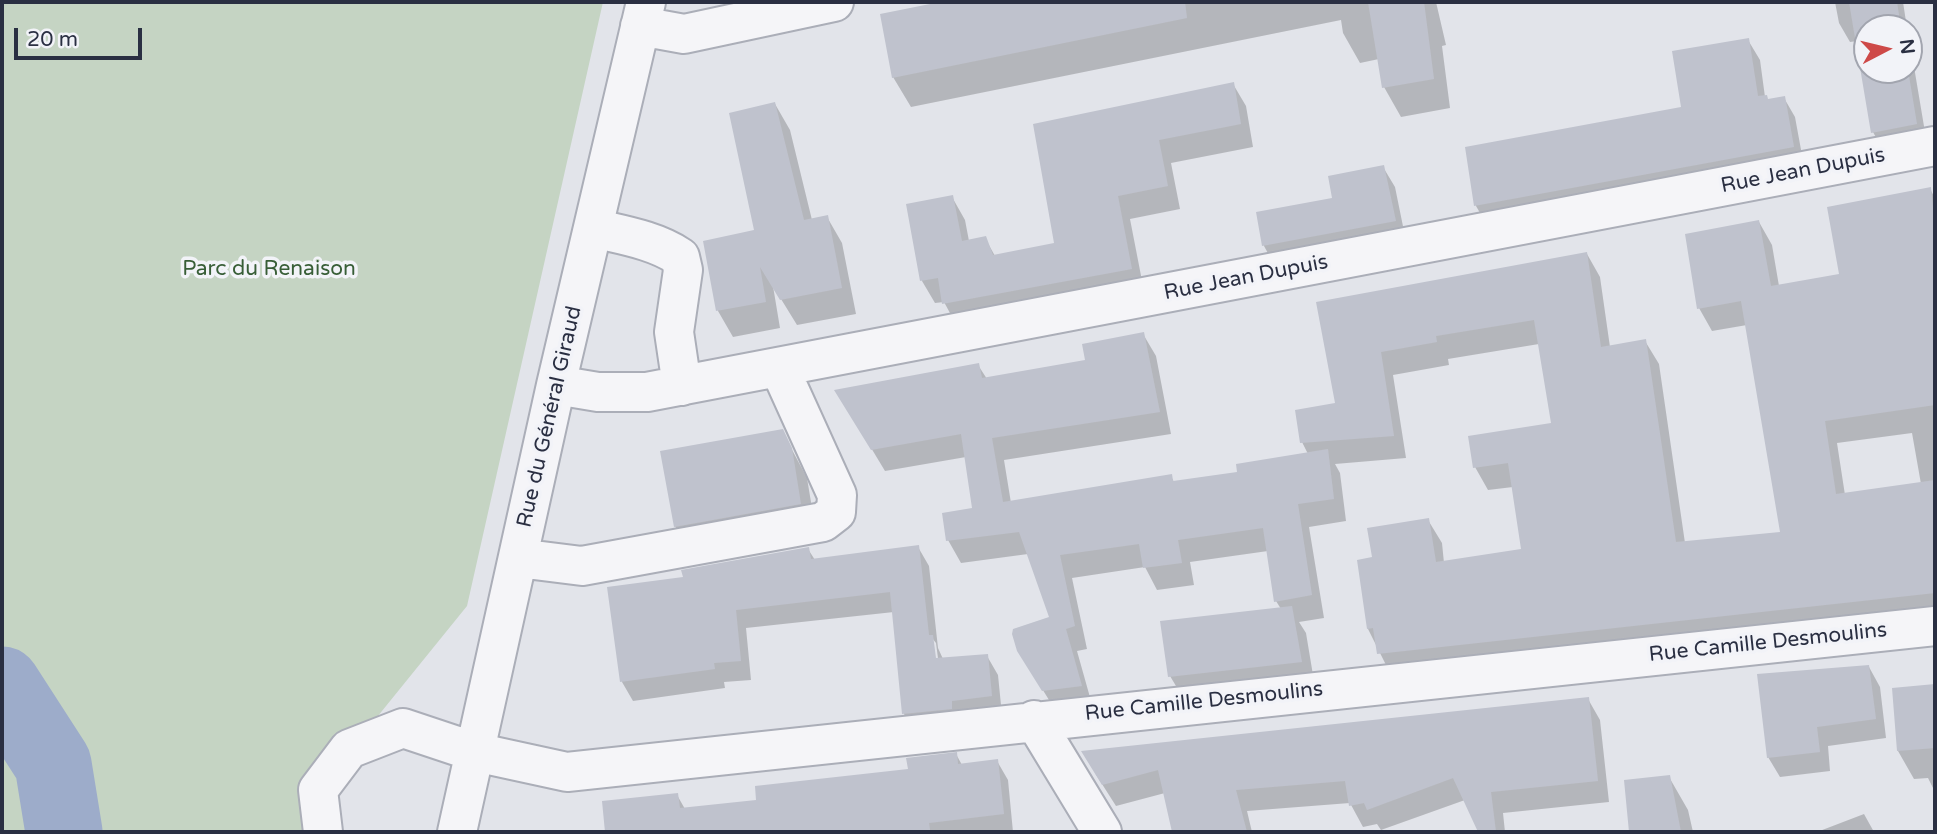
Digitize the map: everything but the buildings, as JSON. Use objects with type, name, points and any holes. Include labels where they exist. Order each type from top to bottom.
[{"type":"street","points":[[643,14],[684,34],[834,2]]},
{"type":"street","name":"Rue du Général Giraud","points":[[457,832],[556,385],[643,14]]},
{"type":"street","name":"Rue Jean Dupuis","points":[[556,385],[621,394],[682,386],[1935,146]]},
{"type":"street","points":[[593,228],[668,249],[680,257],[682,270],[674,331],[682,386]]},
{"type":"street","points":[[518,558],[583,566],[823,522],[836,512],[836,495],[779,367]]},
{"type":"street","name":"Rue Camille Desmoulins","points":[[323,832],[318,790],[349,749],[403,727],[475,752],[567,772],[1034,720],[1935,626]]},
{"type":"street","points":[[1034,720],[1102,832]]},
{"type":"green space","name":"Parc du Renaison","points":[[2,2],[603,2],[467,606],[318,790],[326,832],[2,832]]},
{"type":"waterway","points":[[2,685],[53,764],[64,832]]}]
